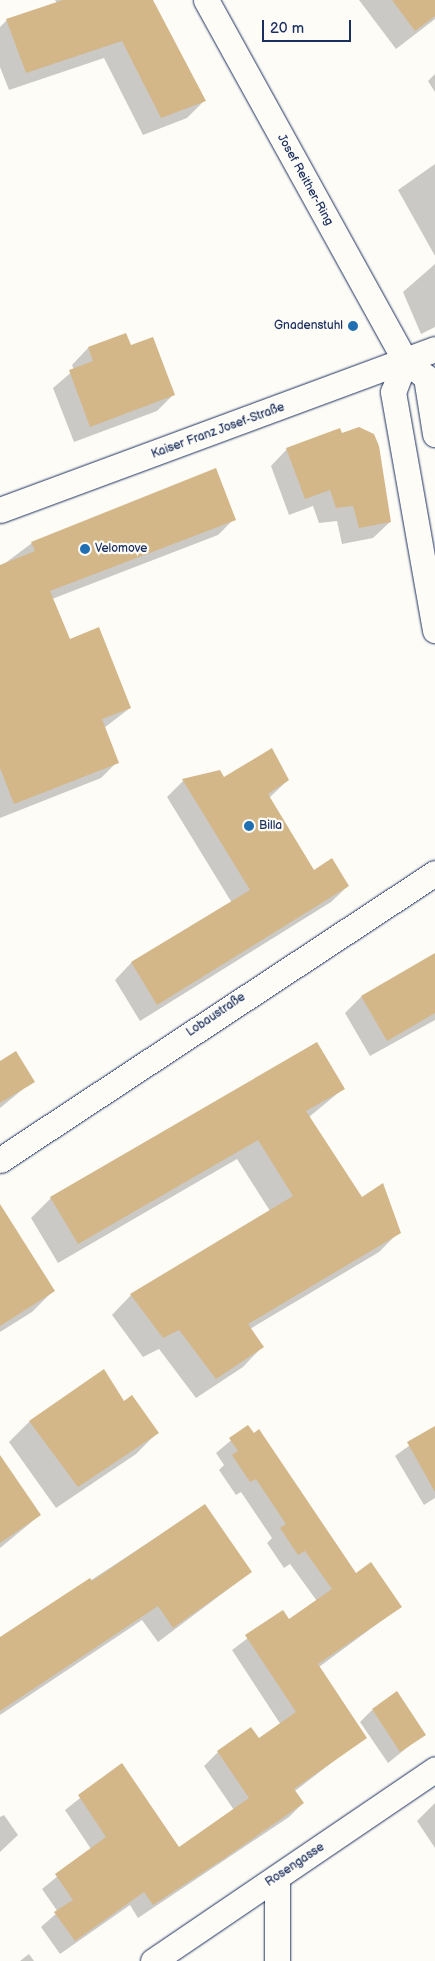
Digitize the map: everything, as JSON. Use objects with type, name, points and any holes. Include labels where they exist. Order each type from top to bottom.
[{"type":"street","name":"Josef Reither-Ring","points":[[206,0],[405,361],[426,377],[435,434]]},
{"type":"street","name":"Kaiser Franz Josef-Straße","points":[[0,510],[435,349]]},
{"type":"street","points":[[405,361],[393,392],[435,630]]},
{"type":"street","name":"Lobaustraße","points":[[0,1160],[435,872]]},
{"type":"street","name":"Rosengasse","points":[[153,1961],[435,1769]]},
{"type":"street","points":[[276,1878],[277,1961]]},
{"type":"building","points":[[63,0],[153,0],[206,101],[161,118],[122,41],[26,73],[6,19]]},
{"type":"building","points":[[392,0],[435,0],[435,16],[415,31]]},
{"type":"building","points":[[126,333],[131,345],[153,337],[175,395],[90,427],[69,370],[93,361],[88,347]]},
{"type":"building","points":[[359,427],[374,434],[379,446],[391,522],[359,528],[353,506],[336,508],[330,490],[305,499],[286,448],[340,428],[342,433]]},
{"type":"building","points":[[216,468],[236,520],[50,591],[70,639],[99,627],[131,708],[102,719],[119,763],[14,804],[0,768],[0,565],[35,551],[31,542]]},
{"type":"building","name":"Billa","points":[[272,748],[289,780],[268,794],[314,870],[332,858],[349,886],[157,1005],[131,962],[250,890],[182,779],[220,770],[224,777]]},
{"type":"building","points":[[435,953],[435,1013],[387,1041],[361,996]]},
{"type":"building","points":[[317,1042],[345,1089],[306,1111],[362,1197],[383,1183],[401,1233],[248,1324],[264,1347],[216,1379],[179,1330],[163,1338],[130,1294],[293,1196],[258,1140],[78,1244],[50,1197]]},
{"type":"building","points":[[16,1051],[35,1082],[0,1103],[0,1061]]},
{"type":"building","points":[[0,1204],[55,1291],[0,1326]]},
{"type":"building","points":[[104,1369],[124,1401],[132,1395],[159,1433],[78,1487],[29,1421]]},
{"type":"building","points":[[248,1425],[254,1433],[259,1429],[356,1573],[371,1562],[402,1607],[318,1664],[367,1738],[294,1789],[304,1803],[225,1858],[153,1905],[144,1892],[75,1941],[54,1912],[73,1900],[55,1874],[106,1837],[78,1795],[122,1763],[179,1847],[249,1798],[217,1751],[251,1727],[259,1738],[296,1712],[245,1635],[283,1610],[289,1619],[332,1589],[305,1551],[298,1555],[280,1528],[286,1524],[256,1479],[250,1482],[232,1455],[238,1451],[229,1438]]},
{"type":"building","points":[[435,1426],[435,1492],[407,1442]]},
{"type":"building","points":[[0,1455],[41,1515],[0,1543]]},
{"type":"building","points":[[205,1504],[252,1572],[173,1628],[158,1606],[0,1711],[0,1637],[90,1578],[92,1581]]},
{"type":"building","points":[[397,1691],[426,1735],[400,1752],[372,1709]]},
{"type":"place","name":"Gnadenstuhl","points":[[353,326]]},
{"type":"place","name":"Velomove","points":[[85,549]]},
{"type":"place","name":"Billa","points":[[249,826]]}]
